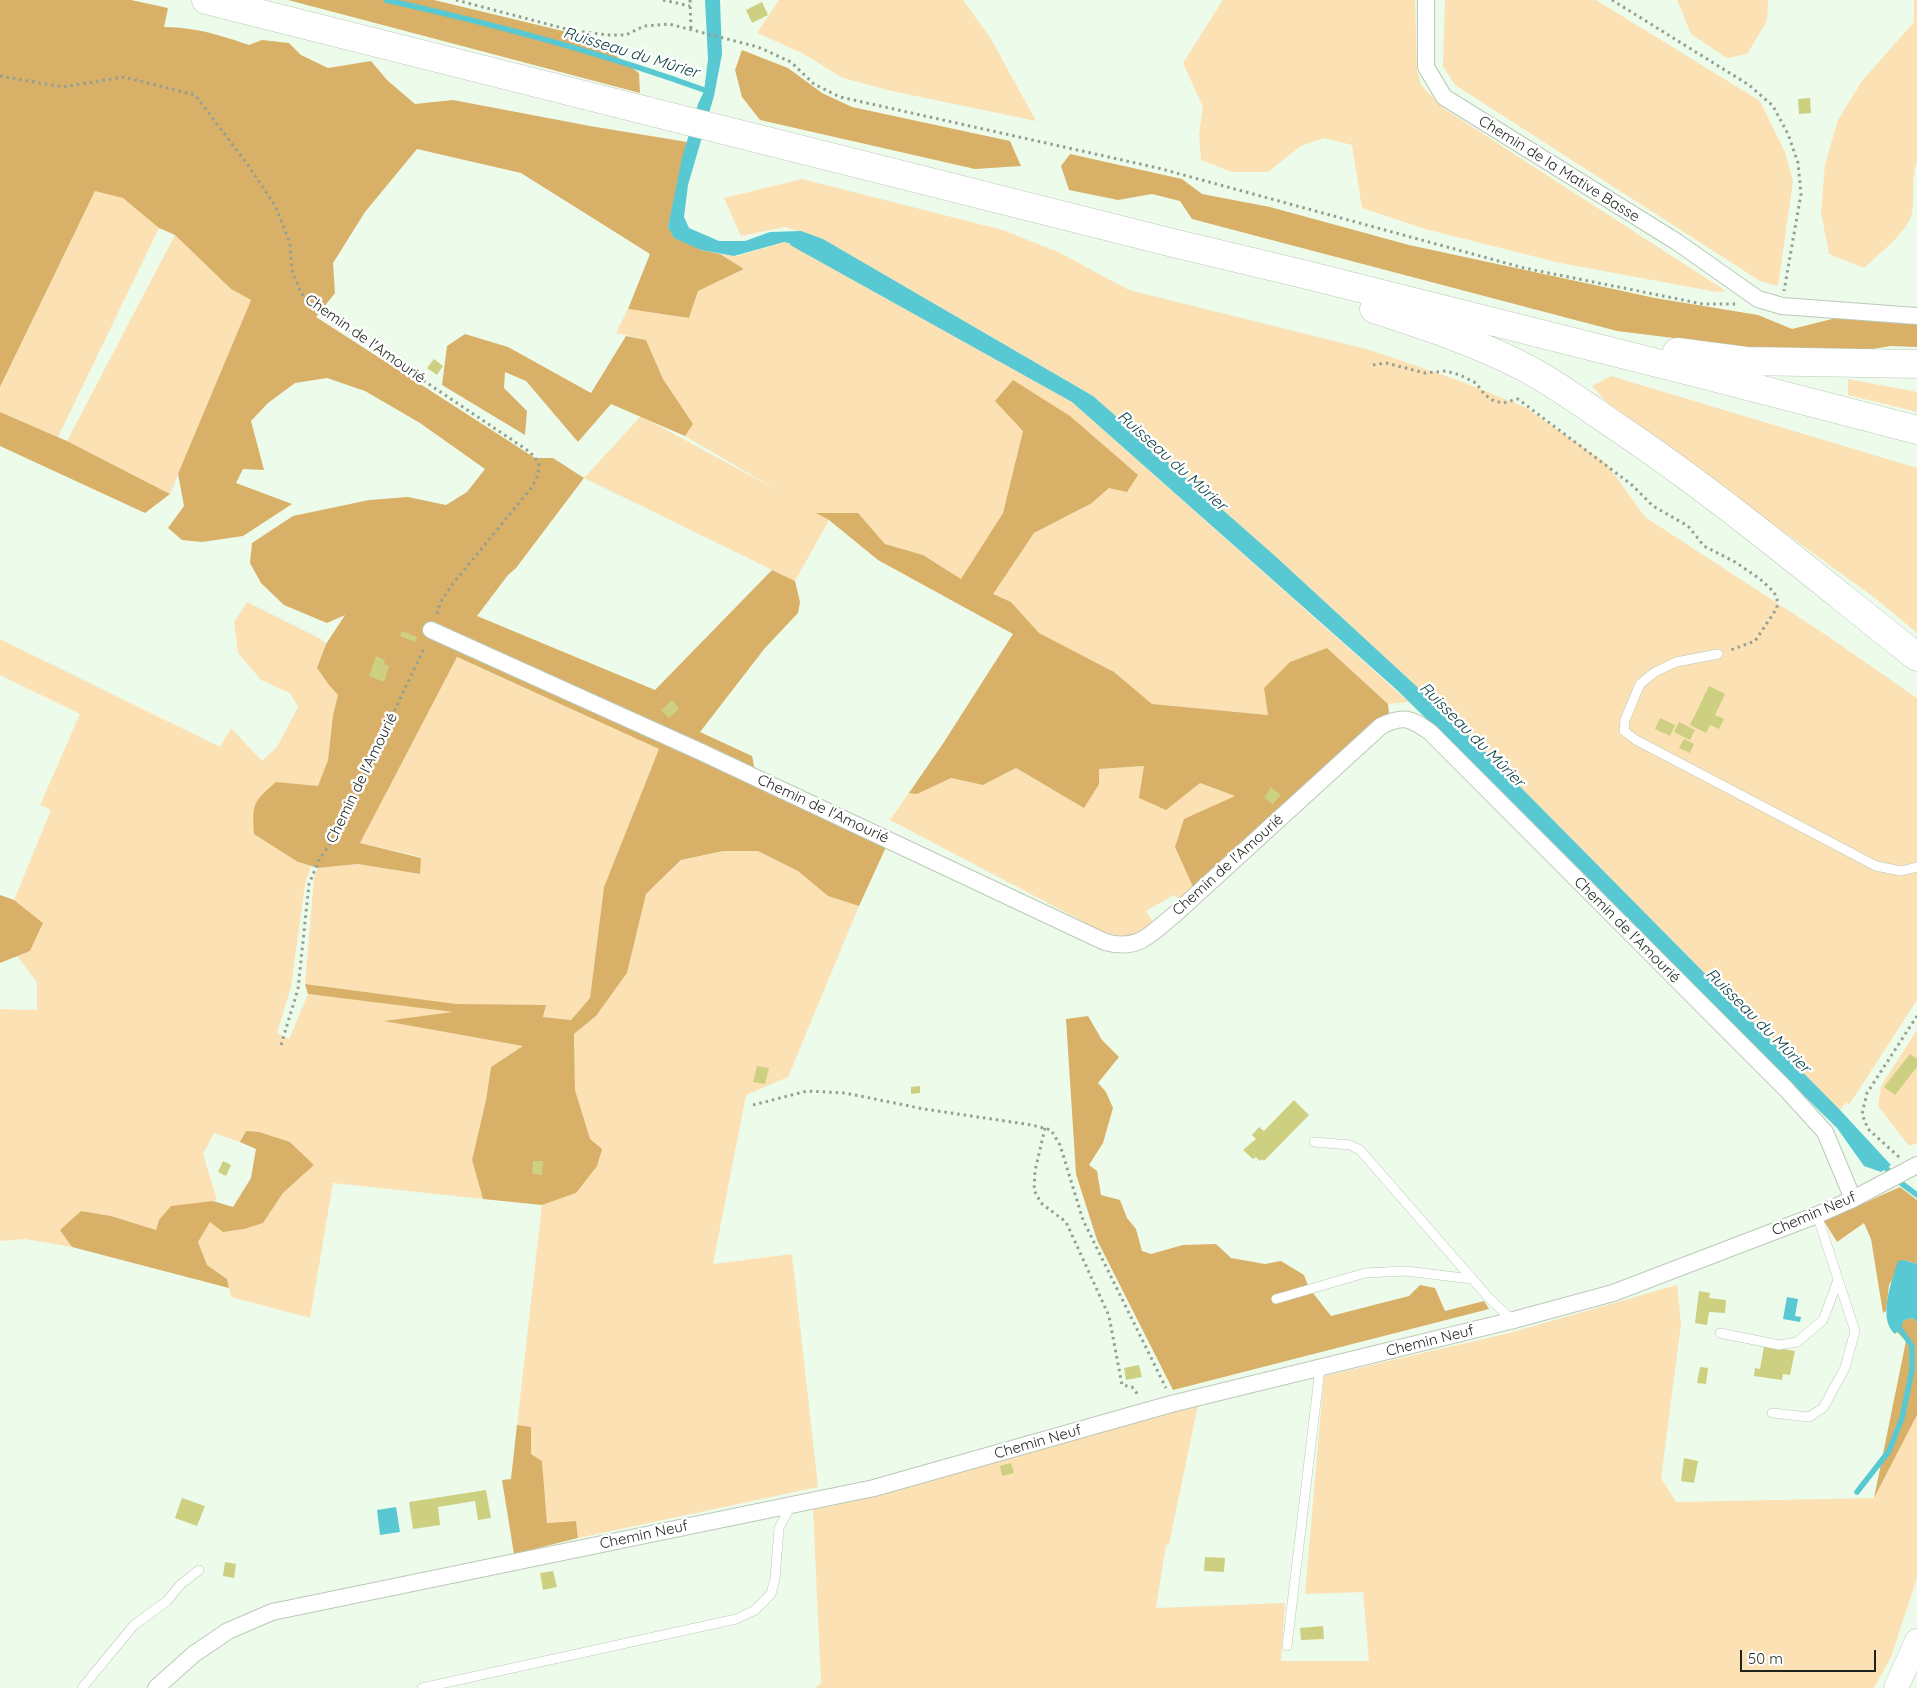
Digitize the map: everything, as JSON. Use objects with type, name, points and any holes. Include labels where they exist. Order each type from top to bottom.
[{"type":"highway","points":[[206,0],[1303,274],[1917,430]]},
{"type":"highway","points":[[1173,243],[1460,337],[1520,364],[1640,442],[1716,497],[1917,657]]},
{"type":"highway","points":[[1303,274],[1681,353],[1746,361],[1917,364]]},
{"type":"main road","points":[[1896,1688],[1917,1641]]},
{"type":"street","name":"Chemin de la Mative Basse","points":[[1426,0],[1426,67],[1444,97],[1677,242],[1758,299],[1782,306],[1917,316]]},
{"type":"street","name":"Chemin de l'Amourié","points":[[431,630],[699,751],[1105,942],[1120,946],[1133,944],[1144,939],[1174,915],[1381,726],[1397,719],[1416,722],[1430,732],[1779,1082],[1825,1132],[1853,1199]]},
{"type":"street","name":"Chemin Neuf","points":[[156,1688],[194,1654],[228,1631],[272,1612],[874,1488],[1150,1410],[1512,1320],[1613,1292],[1817,1215],[1853,1199],[1910,1168]]},
{"type":"lane","points":[[1718,654],[1676,662],[1655,672],[1640,684],[1625,720],[1624,731],[1636,740],[1876,866],[1901,870],[1917,867]]},
{"type":"lane","points":[[1314,1142],[1350,1145],[1360,1150],[1472,1279],[1512,1320]]},
{"type":"lane","points":[[1772,1413],[1809,1417],[1823,1408],[1845,1368],[1855,1331],[1817,1215]]},
{"type":"lane","points":[[1276,1299],[1365,1273],[1406,1271],[1472,1279]]},
{"type":"lane","points":[[1720,1333],[1779,1344],[1797,1342],[1823,1320],[1838,1280]]},
{"type":"lane","points":[[1287,1646],[1320,1368]]},
{"type":"lane","points":[[422,1688],[736,1619],[754,1610],[771,1594],[775,1579],[780,1528],[791,1504]]},
{"type":"lane","points":[[82,1688],[134,1625],[168,1601],[180,1585],[200,1570]]},
{"type":"path","points":[[456,0],[570,30],[607,35],[626,35],[644,26],[669,24],[758,47],[791,62],[814,84],[840,98],[1158,168],[1524,268],[1704,304],[1733,304],[1758,299]]},
{"type":"path","points":[[663,0],[690,6]]},
{"type":"path","points":[[690,0],[692,30]]},
{"type":"path","points":[[1612,0],[1749,84],[1773,106],[1777,113],[1788,134],[1798,163],[1800,194],[1782,306]]},
{"type":"path","name":"Chemin de l'Amourié","points":[[0,76],[63,87],[124,77],[195,95],[248,164],[276,207],[290,244],[292,271],[301,293],[314,306],[530,452],[539,463],[538,475],[532,488],[451,586],[440,603],[431,630],[334,839],[320,858],[309,884],[298,989],[281,1045]]},
{"type":"path","points":[[1373,366],[1386,363],[1425,373],[1446,371],[1476,383],[1485,395],[1494,401],[1503,403],[1518,399],[1632,485],[1653,506],[1688,526],[1704,546],[1735,562],[1760,579],[1774,592],[1777,599],[1777,608],[1755,641],[1718,654]]},
{"type":"path","points":[[1910,1168],[1868,1128],[1862,1114],[1866,1093],[1917,1016]]},
{"type":"path","points":[[753,1105],[807,1091],[845,1093],[924,1109],[1032,1125],[1051,1130],[1060,1146],[1083,1220],[1174,1404]]},
{"type":"path","points":[[1045,1128],[1035,1170],[1034,1190],[1041,1204],[1066,1222],[1109,1316],[1122,1385],[1132,1386],[1150,1410]]},
{"type":"shaded area","points":[[0,0],[131,0],[168,8],[164,27],[207,32],[249,45],[262,40],[289,43],[301,55],[328,68],[371,61],[387,80],[415,104],[453,100],[687,142],[668,227],[701,250],[720,254],[744,269],[698,291],[689,318],[628,309],[650,254],[521,173],[417,149],[365,212],[333,263],[335,293],[316,317],[535,458],[553,458],[584,478],[477,616],[655,690],[772,570],[795,581],[800,602],[798,613],[765,648],[700,732],[752,756],[758,785],[886,847],[859,906],[828,896],[798,871],[758,851],[723,851],[681,860],[646,894],[627,973],[596,1016],[574,1034],[575,1090],[590,1139],[602,1149],[597,1166],[576,1193],[542,1205],[483,1199],[472,1160],[486,1100],[491,1067],[523,1046],[384,1021],[453,1012],[308,994],[305,984],[456,1004],[546,1005],[543,1017],[571,1020],[590,998],[604,887],[659,749],[457,657],[360,843],[421,858],[420,874],[358,864],[318,868],[298,862],[254,834],[253,816],[258,799],[276,782],[318,786],[328,760],[333,715],[338,695],[317,668],[326,644],[345,615],[327,623],[284,605],[261,583],[250,563],[252,543],[293,516],[369,500],[408,497],[446,505],[467,492],[485,469],[420,423],[365,391],[327,378],[295,383],[268,403],[251,421],[264,470],[243,469],[236,483],[292,504],[243,536],[202,542],[182,540],[168,528],[184,506],[178,474],[251,300],[231,289],[175,235],[159,228],[123,198],[95,191],[0,387]]},
{"type":"shaded area","points":[[288,0],[434,0],[592,38],[639,73],[640,93]]},
{"type":"shaded area","points":[[779,0],[963,0],[991,39],[1036,121],[892,91],[843,78],[802,53],[757,33]]},
{"type":"shaded area","points":[[1223,0],[1415,0],[1417,70],[1421,85],[1443,108],[1726,291],[1717,292],[1560,263],[1425,229],[1362,208],[1352,145],[1324,138],[1301,146],[1268,172],[1232,172],[1201,160],[1199,134],[1203,107],[1183,63]]},
{"type":"shaded area","points":[[1445,0],[1596,0],[1760,101],[1785,152],[1793,181],[1778,286],[1760,281],[1455,85],[1443,66]]},
{"type":"shaded area","points":[[1677,0],[1768,0],[1767,21],[1747,54],[1727,58],[1691,34]]},
{"type":"shaded area","points":[[1914,0],[1917,0],[1917,161],[1914,174],[1912,212],[1910,219],[1899,234],[1864,268],[1829,254],[1821,212],[1825,164],[1838,120],[1862,81],[1914,22]]},
{"type":"shaded area","points":[[742,50],[788,68],[822,93],[852,107],[1010,141],[1021,166],[975,169],[760,120],[742,97],[735,70]]},
{"type":"shaded area","points":[[1070,154],[1182,179],[1202,194],[1270,207],[1409,245],[1655,298],[1758,315],[1792,329],[1840,317],[1917,322],[1917,347],[1891,346],[1841,354],[1754,348],[1617,331],[1192,219],[1180,201],[1152,194],[1118,200],[1069,190],[1061,166]]},
{"type":"shaded area","points":[[802,179],[1003,230],[1058,252],[1129,290],[1370,350],[1460,381],[1525,407],[1607,464],[1645,517],[1823,633],[1917,698],[1917,1000],[1849,1105],[1846,1102],[1840,1110],[1464,730],[1274,555],[1093,396],[823,239],[785,227],[741,236],[724,198]]},
{"type":"shaded area","points":[[95,191],[123,197],[159,228],[58,437],[0,412],[0,387]]},
{"type":"shaded area","points":[[175,235],[231,289],[251,300],[170,494],[67,441]]},
{"type":"shaded area","points":[[784,242],[792,244],[819,261],[1072,402],[1409,702],[1388,704],[1327,648],[1269,715],[1151,704],[1114,672],[1038,633],[1011,602],[992,594],[1034,533],[1092,503],[1109,488],[1023,431],[1003,513],[961,580],[923,555],[885,544],[858,513],[818,513],[829,520],[795,581],[584,478],[641,416],[782,493],[685,436],[692,424],[663,379],[646,340],[616,333],[628,309],[689,318],[698,291],[744,269],[720,254],[737,256]]},
{"type":"shaded area","points":[[465,334],[508,347],[591,393],[626,336],[646,340],[663,379],[693,424],[685,436],[611,404],[578,442],[526,381],[505,372],[504,388],[527,411],[525,435],[442,385],[447,346]]},
{"type":"shaded area","points":[[1611,376],[1917,468],[1917,633],[1875,598],[1610,406],[1592,386]]},
{"type":"shaded area","points":[[1848,379],[1917,392],[1917,412],[1848,395]]},
{"type":"shaded area","points":[[1013,380],[1070,416],[1138,475],[1127,492],[1109,488],[1092,503],[1034,533],[993,594],[1011,602],[1039,633],[1114,672],[1152,704],[1268,715],[1264,688],[1290,662],[1327,648],[1388,704],[1389,713],[1193,887],[1175,847],[1184,819],[1235,796],[1200,783],[1166,810],[1139,798],[1144,766],[1099,769],[1099,784],[1084,808],[1016,768],[983,785],[951,778],[917,794],[909,793],[1013,634],[878,560],[829,520],[816,513],[858,513],[885,544],[923,555],[961,579],[1003,513],[1023,431],[995,401]]},
{"type":"shaded area","points":[[0,412],[67,441],[170,494],[145,513],[0,446]]},
{"type":"shaded area","points":[[247,602],[321,639],[326,644],[317,668],[338,694],[333,715],[328,760],[318,787],[301,785],[298,862],[311,866],[305,884],[291,987],[277,1033],[289,1039],[308,994],[455,1012],[386,1021],[524,1046],[491,1067],[486,1100],[472,1160],[483,1199],[333,1183],[310,1318],[231,1297],[227,1279],[207,1265],[198,1242],[210,1221],[263,1223],[283,1193],[314,1165],[290,1142],[246,1131],[240,1142],[214,1133],[203,1154],[217,1200],[159,1220],[156,1230],[111,1216],[81,1211],[61,1230],[72,1247],[25,1239],[0,1241],[0,1009],[37,1010],[37,982],[17,956],[30,951],[43,923],[14,900],[51,810],[40,805],[80,714],[0,675],[0,639],[220,747],[231,728],[262,761],[277,747],[298,707],[290,693],[261,680],[238,653],[234,622]]},
{"type":"shaded area","points":[[456,657],[659,749],[604,887],[590,998],[571,1020],[543,1017],[546,1005],[460,1005],[305,984],[314,877],[318,868],[361,864],[419,874],[421,857],[360,843]]},
{"type":"shaded area","points":[[1144,766],[1235,796],[1175,847],[1193,887],[1180,900],[1174,895],[1146,911],[1153,922],[1136,935],[1118,936],[1103,932],[890,820],[909,793],[917,793],[951,778],[983,785],[1016,768],[1051,789],[1099,784],[1099,769]]},
{"type":"shaded area","points":[[723,851],[758,851],[798,871],[828,896],[859,906],[788,1077],[746,1095],[713,1264],[792,1254],[818,1487],[578,1538],[576,1521],[547,1523],[542,1461],[531,1454],[531,1427],[517,1425],[542,1205],[576,1193],[590,1139],[575,1090],[574,1034],[596,1016],[627,973],[646,894],[682,860]]},
{"type":"shaded area","points":[[0,895],[14,900],[43,923],[30,951],[0,963]]},
{"type":"shaded area","points":[[1088,1016],[1102,1040],[1119,1057],[1098,1083],[1106,1092],[1113,1108],[1103,1143],[1089,1165],[1097,1171],[1101,1195],[1120,1200],[1127,1218],[1136,1229],[1142,1251],[1151,1254],[1183,1245],[1216,1244],[1231,1258],[1265,1264],[1281,1261],[1304,1275],[1309,1288],[1331,1316],[1409,1296],[1420,1285],[1435,1288],[1445,1311],[1484,1301],[1489,1309],[1173,1390],[1097,1240],[1076,1174],[1066,1019]]},
{"type":"shaded area","points":[[1917,1030],[1917,1143],[1909,1146],[1878,1106],[1881,1086]]},
{"type":"shaded area","points":[[246,1131],[259,1132],[290,1142],[314,1165],[283,1193],[263,1223],[244,1229],[223,1232],[210,1222],[198,1242],[207,1265],[227,1279],[229,1288],[72,1247],[60,1230],[81,1211],[111,1216],[156,1230],[159,1220],[171,1206],[213,1201],[233,1207],[251,1178],[256,1149],[240,1142]]},
{"type":"shaded area","points":[[1900,1187],[1917,1200],[1917,1264],[1904,1260],[1889,1285],[1886,1311],[1883,1313],[1871,1239],[1864,1223],[1837,1242],[1824,1221]]},
{"type":"shaded area","points":[[1677,1285],[1681,1324],[1661,1478],[1676,1502],[1874,1498],[1917,1415],[1917,1578],[1891,1657],[1874,1688],[815,1688],[821,1683],[813,1509],[1198,1405],[1169,1544],[1166,1545],[1156,1608],[1285,1603],[1281,1661],[1369,1661],[1363,1592],[1305,1594],[1324,1376],[1509,1333]]},
{"type":"shaded area","points":[[1913,1318],[1917,1322],[1917,1415],[1874,1498],[1906,1341],[1897,1332],[1904,1320]]},
{"type":"shaded area","points":[[517,1425],[531,1427],[531,1454],[542,1461],[547,1523],[576,1521],[578,1538],[514,1554],[502,1480],[511,1479]]},
{"type":"water","points":[[705,0],[720,0],[722,54],[714,96],[688,185],[684,217],[689,228],[719,241],[745,241],[770,232],[801,231],[823,239],[1093,396],[1274,555],[1464,730],[1840,1110],[1891,1165],[1881,1172],[1864,1166],[1837,1128],[1708,1002],[1595,885],[1397,690],[1072,402],[791,244],[784,242],[734,256],[701,250],[674,238],[668,227],[682,158],[698,104],[704,91],[708,59]]},
{"type":"water","points":[[1904,1260],[1917,1264],[1917,1322],[1913,1318],[1904,1320],[1900,1329],[1895,1334],[1887,1319],[1887,1299],[1898,1261]]},
{"type":"water","points":[[1787,1297],[1798,1299],[1795,1316],[1801,1317],[1800,1322],[1783,1319]]},
{"type":"water","points":[[396,1507],[400,1532],[380,1535],[377,1510]]},
{"type":"building","points":[[762,2],[768,15],[752,23],[746,10]]},
{"type":"building","points":[[1810,98],[1811,113],[1799,114],[1798,99]]},
{"type":"building","points":[[434,359],[443,366],[437,375],[427,368]]},
{"type":"building","points":[[402,631],[417,637],[415,642],[400,636]]},
{"type":"building","points":[[376,656],[385,660],[384,664],[389,666],[384,682],[369,676]]},
{"type":"building","points":[[1709,686],[1725,694],[1715,715],[1724,719],[1719,729],[1710,725],[1706,733],[1690,725]]},
{"type":"building","points":[[672,700],[679,709],[669,718],[661,710]]},
{"type":"building","points":[[1660,718],[1675,725],[1670,736],[1655,729]]},
{"type":"building","points":[[1679,722],[1695,730],[1690,740],[1674,732]]},
{"type":"building","points":[[1684,739],[1694,744],[1690,753],[1679,748]]},
{"type":"building","points":[[1271,787],[1281,795],[1273,804],[1264,798]]},
{"type":"building","points":[[1910,1054],[1917,1059],[1917,1067],[1895,1095],[1884,1087]]},
{"type":"building","points":[[757,1066],[769,1068],[765,1084],[753,1082]]},
{"type":"building","points":[[920,1086],[920,1093],[911,1094],[911,1087]]},
{"type":"building","points":[[1294,1100],[1309,1115],[1264,1161],[1262,1159],[1260,1161],[1256,1157],[1253,1159],[1243,1150],[1256,1139],[1252,1135],[1259,1127],[1264,1131]]},
{"type":"building","points":[[223,1161],[231,1165],[226,1176],[218,1172]]},
{"type":"building","points":[[533,1161],[543,1161],[542,1175],[532,1174]]},
{"type":"building","points":[[1699,1291],[1710,1293],[1709,1298],[1726,1300],[1725,1313],[1709,1312],[1707,1325],[1695,1323]]},
{"type":"building","points":[[1764,1346],[1795,1351],[1790,1375],[1783,1374],[1782,1380],[1754,1376],[1755,1368],[1760,1369]]},
{"type":"building","points":[[1139,1365],[1142,1377],[1126,1380],[1124,1368]]},
{"type":"building","points":[[1700,1367],[1708,1368],[1706,1384],[1697,1383]]},
{"type":"building","points":[[1684,1458],[1698,1461],[1694,1483],[1681,1481]]},
{"type":"building","points":[[1011,1463],[1014,1473],[1002,1476],[1000,1466]]},
{"type":"building","points":[[486,1490],[491,1518],[478,1520],[475,1501],[438,1507],[440,1525],[413,1529],[409,1502]]},
{"type":"building","points":[[182,1498],[205,1506],[197,1526],[175,1518]]},
{"type":"building","points":[[1205,1557],[1225,1558],[1224,1572],[1204,1571]]},
{"type":"building","points":[[225,1562],[236,1564],[234,1578],[223,1576]]},
{"type":"building","points":[[553,1571],[557,1587],[543,1590],[540,1573]]},
{"type":"building","points":[[1323,1626],[1324,1639],[1301,1640],[1300,1628]]},
{"type":"waterway","name":"Ruisseau du Mûrier","points":[[386,0],[548,40],[628,64],[707,91]]},
{"type":"waterway","name":"Ruisseau du Mûrier","points":[[1882,1164],[1901,1183],[1917,1195]]},
{"type":"waterway","points":[[1857,1492],[1889,1451],[1902,1418],[1912,1370],[1912,1346],[1900,1329]]}]
